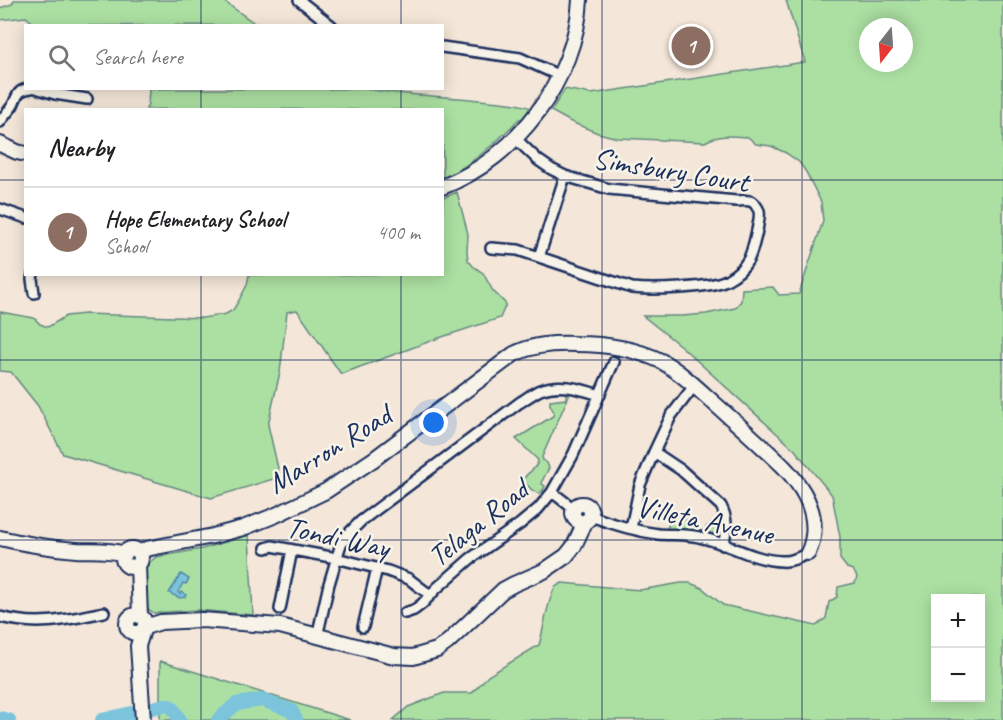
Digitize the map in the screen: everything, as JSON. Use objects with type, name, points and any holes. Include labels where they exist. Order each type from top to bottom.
[{"type":"street","points":[[299,0],[329,24]]},
{"type":"street","points":[[444,186],[470,173],[497,154],[529,124],[541,108],[560,76],[572,42],[580,0]]},
{"type":"street","points":[[444,47],[520,58],[560,76]]},
{"type":"street","points":[[0,122],[12,106],[17,94],[24,90]]},
{"type":"street","points":[[41,90],[87,99]]},
{"type":"street","name":"Simsbury Court","points":[[491,248],[518,250],[632,288],[644,289],[713,285],[726,280],[740,271],[750,258],[755,241],[759,210],[755,204],[748,201],[609,189],[551,169],[515,138]]},
{"type":"street","points":[[0,144],[24,154]]},
{"type":"street","points":[[539,257],[566,176]]},
{"type":"street","points":[[0,209],[24,217]]},
{"type":"street","points":[[33,276],[34,293]]},
{"type":"street","name":"Marron Road","points":[[0,538],[76,550],[117,552],[133,560],[147,549],[243,528],[276,515],[326,490],[374,459],[514,354],[526,348],[543,345],[600,344],[621,347],[675,369],[783,465],[802,489],[810,506],[814,522],[813,541],[808,553]]},
{"type":"street","name":"Telaga Road","points":[[405,613],[422,604],[470,559],[538,509],[552,492],[573,455],[614,362]]},
{"type":"street","points":[[317,637],[336,558],[346,536],[361,521],[519,403],[539,391],[571,386],[600,395]]},
{"type":"street","points":[[631,528],[640,485],[654,452],[671,416],[694,386]]},
{"type":"street","points":[[654,452],[681,470],[721,506],[727,524],[723,545]]},
{"type":"street","name":"Villeta Avenue","points":[[552,492],[581,516],[631,528],[657,534],[698,536],[751,555],[776,561],[790,561],[808,553]]},
{"type":"street","points":[[139,623],[202,620],[280,626],[394,657],[426,654],[448,642],[503,590],[543,571],[558,561],[560,553],[581,516]]},
{"type":"street","name":"Tondi Way","points":[[266,548],[272,546],[336,558],[400,574],[430,595]]},
{"type":"street","points":[[280,609],[292,550]]},
{"type":"street","points":[[133,560],[139,623],[138,650],[143,720]]},
{"type":"street","points":[[363,627],[376,568]]},
{"type":"street","points":[[0,617],[18,622],[62,620],[104,612]]},
{"type":"green space","points":[[14,0],[222,0],[256,24],[35,24],[26,17],[0,20],[0,8],[12,4]]},
{"type":"green space","points":[[786,0],[1003,0],[1003,720],[393,720],[408,707],[444,693],[472,693],[488,676],[539,645],[552,594],[555,587],[562,583],[640,590],[690,583],[702,588],[723,605],[816,626],[826,618],[829,602],[837,597],[838,587],[855,583],[857,577],[853,570],[847,568],[840,559],[840,537],[832,495],[795,450],[682,347],[643,316],[706,314],[735,308],[741,301],[742,289],[773,287],[779,295],[799,294],[823,221],[821,202],[806,172],[799,162],[786,153],[771,146],[756,144],[748,137],[721,137],[705,142],[618,138],[598,133],[551,111],[565,89],[591,94],[805,62]]},
{"type":"green space","points":[[149,90],[374,90],[505,102],[531,108],[522,119],[519,119],[484,152],[444,177],[444,108],[146,108]]},
{"type":"green space","points":[[457,192],[468,234],[468,260],[483,273],[493,291],[506,304],[500,318],[341,374],[297,310],[287,312],[280,372],[268,425],[280,477],[211,498],[63,454],[38,406],[11,372],[0,371],[0,312],[34,318],[40,324],[48,327],[66,316],[85,314],[203,318],[226,314],[233,310],[247,285],[249,276],[444,276],[444,198]]},
{"type":"green space","points":[[566,392],[570,393],[542,457],[549,468],[541,483],[545,486],[539,494],[523,481],[526,475],[536,467],[538,460],[516,439],[553,416],[550,401],[566,399]]},
{"type":"green space","points":[[673,511],[676,511],[696,529],[667,529]]},
{"type":"green space","points":[[720,518],[721,527],[718,532],[713,535],[703,532],[710,523]]},
{"type":"green space","points":[[249,535],[253,615],[197,610],[154,613],[144,603],[144,573],[156,557],[202,549]]},
{"type":"green space","points":[[160,661],[350,720],[160,720]]},
{"type":"water","points":[[181,574],[189,579],[186,584],[183,583],[178,592],[186,595],[180,598],[169,593]]},
{"type":"waterway","points":[[218,720],[236,704],[262,700],[292,711],[296,720]]},
{"type":"waterway","points":[[102,720],[165,705],[172,707],[180,720]]},
{"type":"waterway","points":[[0,718],[9,720]]},
{"type":"place","name":"Hope Elementary School","points":[[691,46]]}]
